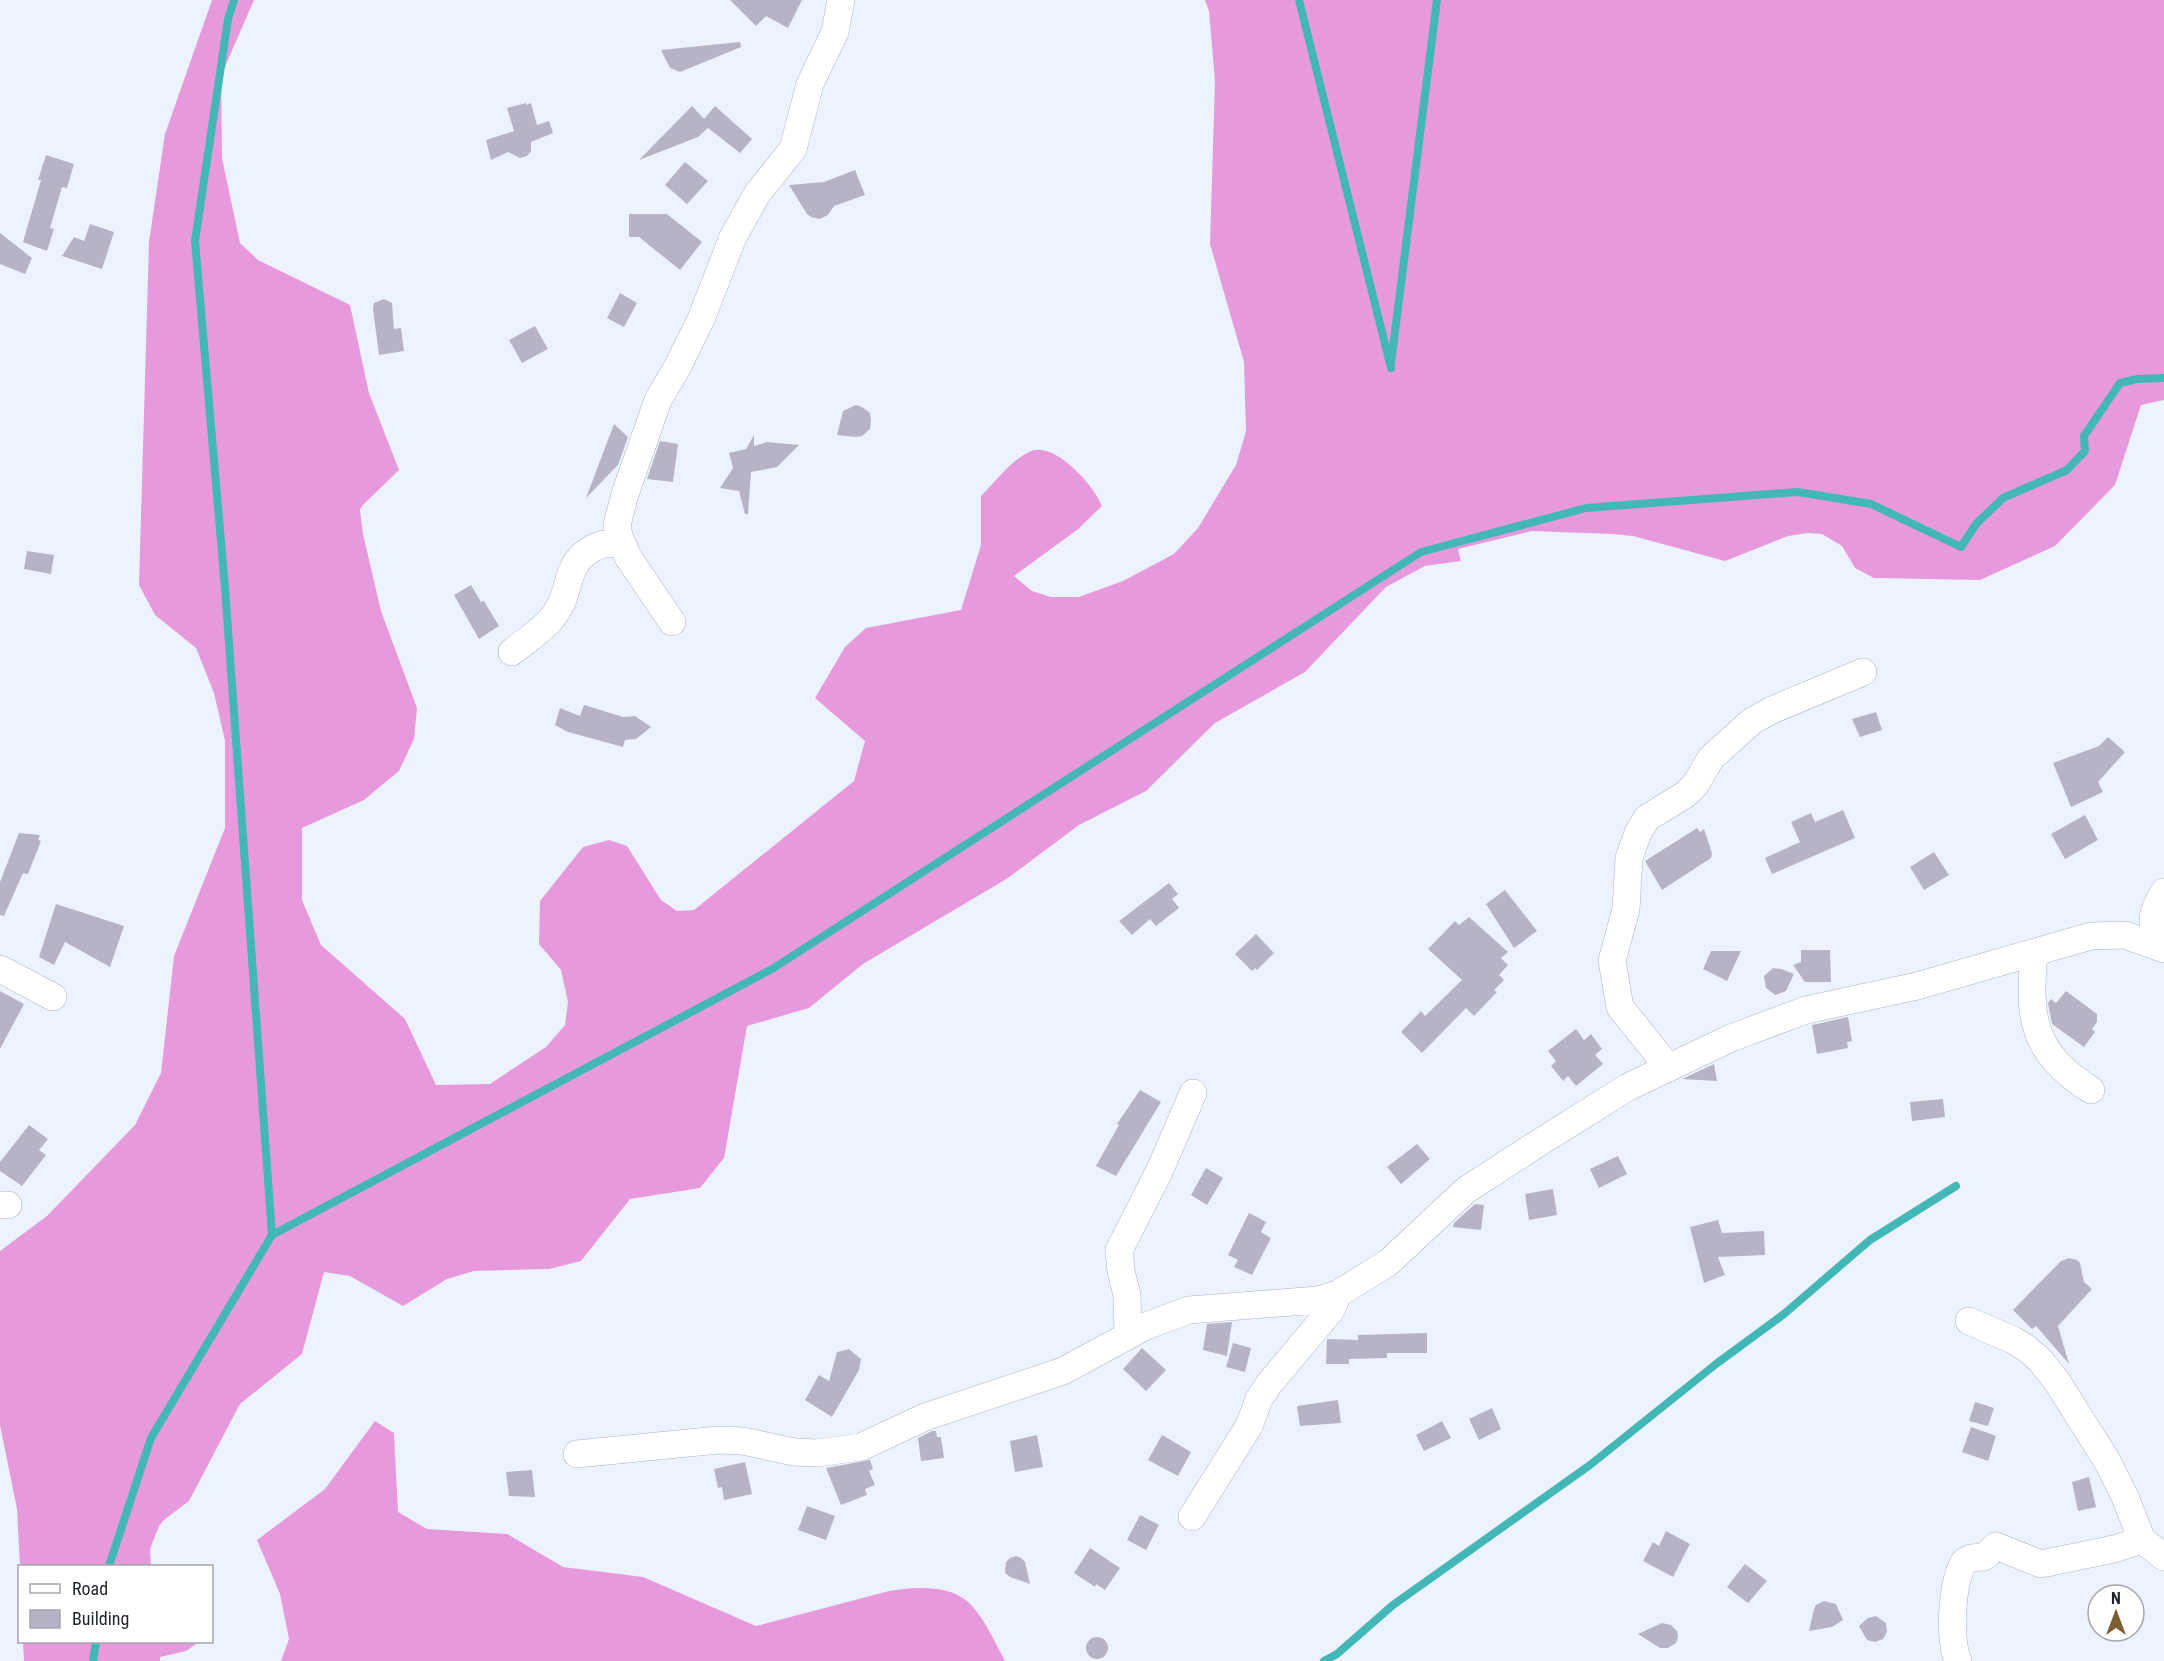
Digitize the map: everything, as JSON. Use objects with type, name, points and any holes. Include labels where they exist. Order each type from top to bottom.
[{"type":"street","points":[[672,622],[628,557],[622,543],[617,525],[625,494],[658,400],[701,319],[733,237],[757,194],[792,149],[810,84],[829,47],[837,23],[840,0]]},
{"type":"street","points":[[512,652],[551,621],[566,594],[572,569],[584,553],[610,542],[622,543]]},
{"type":"street","points":[[1670,1068],[1620,1007],[1612,961],[1626,909],[1629,858],[1638,833],[1647,818],[1686,794],[1711,758],[1752,721],[1772,710],[1863,672]]},
{"type":"street","points":[[2161,948],[2152,925],[2153,914],[2164,892]]},
{"type":"street","points":[[577,1454],[718,1440],[743,1441],[794,1452],[817,1453],[861,1448],[925,1418],[1063,1371],[1162,1319],[1189,1310],[1318,1300],[1338,1294],[1389,1262],[1466,1190],[1628,1087],[1731,1038],[1806,1010],[1917,986],[2091,936],[2125,935],[2161,948]]},
{"type":"street","points":[[2034,952],[2031,992],[2036,1031],[2044,1047],[2062,1068],[2072,1078],[2091,1090]]},
{"type":"street","points":[[0,969],[53,997]]},
{"type":"street","points":[[1128,1336],[1127,1295],[1119,1250],[1159,1172],[1193,1093]]},
{"type":"street","points":[[1192,1517],[1249,1426],[1259,1399],[1331,1310],[1338,1294]]},
{"type":"street","points":[[1969,1321],[2013,1340],[2039,1359],[2056,1380],[2107,1461],[2125,1497],[2142,1540],[2164,1557]]},
{"type":"street","points":[[1958,1661],[1952,1627],[1957,1583],[1964,1562],[1971,1558],[1984,1557],[1996,1546],[2041,1564],[2052,1564],[2142,1540]]},
{"type":"shaded area","points":[[212,0],[254,0],[221,76],[222,158],[240,243],[258,260],[350,305],[369,393],[399,470],[362,506],[360,510],[363,534],[381,611],[417,708],[414,739],[399,771],[364,800],[302,828],[302,900],[321,945],[405,1019],[436,1085],[490,1084],[546,1047],[565,1025],[568,1002],[561,970],[539,944],[540,901],[583,847],[609,840],[627,846],[661,900],[677,911],[694,910],[854,781],[865,741],[815,698],[845,647],[866,628],[961,610],[981,545],[981,496],[1022,456],[1039,450],[1061,458],[1082,476],[1102,506],[1077,530],[1014,576],[1032,591],[1051,597],[1079,597],[1123,581],[1174,554],[1198,528],[1236,465],[1246,431],[1244,362],[1210,244],[1215,81],[1209,11],[1205,0],[2164,0],[2164,400],[2141,405],[2115,485],[2055,546],[1980,580],[1874,578],[1855,568],[1842,546],[1822,534],[1808,533],[1788,536],[1725,561],[1633,536],[1532,531],[1458,549],[1461,561],[1425,566],[1386,587],[1305,672],[1215,723],[1146,791],[1079,825],[1008,878],[863,964],[809,1008],[747,1026],[724,1158],[700,1188],[630,1199],[581,1261],[549,1269],[474,1271],[447,1279],[403,1306],[350,1276],[324,1272],[302,1354],[240,1404],[189,1501],[159,1526],[150,1549],[151,1565],[20,1565],[17,1509],[0,1425],[0,1251],[47,1216],[135,1125],[161,1073],[174,956],[225,828],[225,741],[214,693],[196,648],[155,615],[139,585],[149,242],[165,134]]},
{"type":"shaded area","points":[[375,1421],[394,1433],[398,1512],[427,1529],[507,1534],[563,1567],[643,1577],[756,1626],[889,1591],[908,1588],[940,1589],[959,1596],[973,1607],[1005,1661],[281,1661],[289,1639],[280,1594],[257,1540],[325,1489]]},
{"type":"shaded area","points":[[23,1643],[198,1643],[186,1651],[160,1657],[160,1661],[24,1661]]},
{"type":"building","points":[[730,0],[802,0],[788,28],[766,16],[756,26]]},
{"type":"building","points":[[740,42],[741,47],[680,72],[670,68],[661,50]]},
{"type":"building","points":[[526,103],[526,105],[531,103],[537,125],[549,121],[553,133],[531,142],[531,151],[527,156],[520,158],[508,152],[491,160],[486,140],[514,131],[507,108]]},
{"type":"building","points":[[692,106],[704,119],[715,106],[752,139],[740,153],[708,128],[698,137],[639,160]]},
{"type":"building","points":[[46,155],[74,164],[67,188],[62,187],[50,228],[54,229],[47,251],[23,242]]},
{"type":"building","points":[[685,162],[708,181],[687,204],[665,185]]},
{"type":"building","points":[[855,170],[865,195],[834,206],[828,215],[820,219],[807,214],[789,185],[824,182]]},
{"type":"building","points":[[629,214],[667,214],[702,242],[680,270],[639,237],[629,237]]},
{"type":"building","points":[[90,224],[114,232],[102,269],[62,256],[74,237],[84,241]]},
{"type":"building","points":[[0,233],[32,258],[25,274],[0,264]]},
{"type":"building","points":[[620,293],[637,303],[624,327],[607,318]]},
{"type":"building","points":[[384,299],[392,303],[394,329],[401,328],[404,351],[379,355],[373,309],[374,303]]},
{"type":"building","points":[[535,326],[548,349],[522,363],[509,340]]},
{"type":"building","points":[[856,405],[870,413],[870,429],[862,436],[837,435],[843,411]]},
{"type":"building","points":[[614,424],[628,437],[618,465],[586,498]]},
{"type":"building","points":[[754,435],[754,446],[767,442],[799,445],[777,467],[751,472],[748,514],[745,514],[739,491],[720,488],[733,468],[729,453],[746,449]]},
{"type":"building","points":[[660,441],[678,444],[673,482],[647,479]]},
{"type":"building","points":[[27,551],[54,555],[51,574],[24,569]]},
{"type":"building","points":[[471,585],[499,626],[479,639],[454,595]]},
{"type":"building","points":[[584,705],[623,717],[635,716],[651,727],[636,739],[625,740],[623,747],[568,732],[555,725],[560,708],[580,716]]},
{"type":"building","points":[[1876,712],[1882,730],[1860,737],[1852,719]]},
{"type":"building","points":[[2108,737],[2125,752],[2098,782],[2103,792],[2071,807],[2053,763],[2099,746]]},
{"type":"building","points":[[1843,810],[1855,838],[1772,874],[1765,858],[1800,842],[1791,822],[1811,813],[1815,822]]},
{"type":"building","points":[[2085,815],[2098,840],[2065,859],[2051,834]]},
{"type":"building","points":[[1697,828],[1700,832],[1704,829],[1712,853],[1711,858],[1662,890],[1645,861]]},
{"type":"building","points":[[19,833],[40,835],[38,840],[41,841],[28,874],[23,873],[4,916],[0,915],[0,882]]},
{"type":"building","points":[[1934,852],[1949,875],[1924,890],[1910,867]]},
{"type":"building","points":[[1169,883],[1178,894],[1172,899],[1179,908],[1156,926],[1150,919],[1132,935],[1119,921]]},
{"type":"building","points":[[1505,890],[1537,931],[1514,948],[1486,904]]},
{"type":"building","points":[[56,904],[124,926],[110,967],[65,942],[54,965],[39,957]]},
{"type":"building","points":[[1469,917],[1508,952],[1501,958],[1508,965],[1499,975],[1504,980],[1494,990],[1497,992],[1474,1016],[1466,1008],[1422,1053],[1401,1032],[1421,1011],[1425,1016],[1462,980],[1428,949],[1455,921],[1459,925]]},
{"type":"building","points":[[1256,934],[1274,953],[1257,970],[1255,968],[1252,971],[1235,954]]},
{"type":"building","points":[[1801,950],[1830,950],[1831,982],[1805,982],[1793,965],[1801,962]]},
{"type":"building","points":[[1711,951],[1741,951],[1727,981],[1703,969]]},
{"type":"building","points":[[1773,968],[1794,974],[1786,991],[1775,995],[1766,988],[1764,976]]},
{"type":"building","points":[[0,991],[24,1004],[0,1049]]},
{"type":"building","points":[[2066,991],[2097,1014],[2097,1022],[2092,1029],[2095,1032],[2084,1047],[2052,1024],[2048,1003],[2051,999],[2056,1003]]},
{"type":"building","points":[[1848,1017],[1852,1041],[1847,1042],[1848,1048],[1817,1054],[1812,1025]]},
{"type":"building","points":[[1576,1029],[1584,1040],[1591,1034],[1602,1049],[1595,1055],[1603,1064],[1576,1086],[1568,1076],[1563,1081],[1551,1066],[1556,1061],[1548,1051]]},
{"type":"building","points":[[1714,1064],[1717,1081],[1682,1079]]},
{"type":"building","points":[[1140,1090],[1161,1102],[1116,1176],[1096,1166],[1119,1125],[1117,1124]]},
{"type":"building","points":[[1943,1099],[1945,1117],[1912,1121],[1910,1102]]},
{"type":"building","points":[[29,1125],[48,1139],[39,1150],[46,1155],[22,1186],[0,1171],[0,1162]]},
{"type":"building","points":[[1417,1144],[1430,1159],[1401,1184],[1387,1167]]},
{"type":"building","points":[[1618,1156],[1627,1174],[1599,1188],[1590,1169]]},
{"type":"building","points":[[1206,1168],[1223,1178],[1207,1205],[1191,1195]]},
{"type":"building","points":[[1553,1189],[1557,1215],[1529,1220],[1525,1194]]},
{"type":"building","points":[[1475,1204],[1484,1205],[1481,1230],[1453,1227],[1454,1223]]},
{"type":"building","points":[[1249,1213],[1266,1222],[1261,1232],[1271,1238],[1252,1275],[1234,1267],[1238,1260],[1228,1255]]},
{"type":"building","points":[[1718,1220],[1722,1233],[1764,1231],[1765,1255],[1718,1257],[1725,1275],[1704,1283],[1690,1227]]},
{"type":"building","points":[[2069,1258],[2080,1263],[2084,1282],[2092,1289],[2058,1326],[2069,1364],[2036,1326],[2032,1329],[2013,1310],[2061,1261]]},
{"type":"building","points":[[1232,1322],[1227,1356],[1203,1350],[1207,1324]]},
{"type":"building","points":[[1427,1333],[1427,1353],[1387,1353],[1387,1358],[1349,1359],[1349,1364],[1326,1364],[1327,1339],[1358,1340],[1358,1335]]},
{"type":"building","points":[[1233,1343],[1251,1348],[1245,1372],[1226,1367]]},
{"type":"building","points":[[1142,1348],[1166,1370],[1146,1391],[1123,1369]]},
{"type":"building","points":[[849,1349],[861,1359],[859,1370],[832,1417],[805,1400],[819,1375],[829,1381],[837,1352]]},
{"type":"building","points":[[1338,1400],[1341,1423],[1300,1426],[1297,1406]]},
{"type":"building","points":[[1975,1402],[1994,1408],[1988,1426],[1969,1421]]},
{"type":"building","points":[[1492,1408],[1501,1429],[1479,1440],[1469,1419]]},
{"type":"building","points":[[1442,1421],[1451,1438],[1424,1451],[1416,1435]]},
{"type":"building","points":[[1971,1427],[1996,1436],[1988,1461],[1962,1452]]},
{"type":"building","points":[[936,1431],[937,1437],[941,1437],[944,1458],[921,1461],[918,1438]]},
{"type":"building","points":[[1037,1435],[1043,1467],[1015,1472],[1010,1441]]},
{"type":"building","points":[[1162,1435],[1191,1452],[1178,1476],[1148,1460]]},
{"type":"building","points":[[870,1460],[873,1469],[869,1471],[875,1485],[865,1489],[867,1495],[841,1505],[826,1468]]},
{"type":"building","points":[[745,1462],[752,1494],[724,1500],[722,1487],[718,1488],[714,1469]]},
{"type":"building","points":[[532,1470],[535,1497],[509,1496],[506,1472]]},
{"type":"building","points":[[2089,1477],[2096,1507],[2078,1511],[2072,1482]]},
{"type":"building","points":[[807,1506],[835,1516],[826,1540],[798,1530]]},
{"type":"building","points":[[1140,1515],[1159,1525],[1146,1550],[1127,1540]]},
{"type":"building","points":[[1666,1531],[1690,1544],[1673,1577],[1643,1561],[1653,1542],[1659,1546]]},
{"type":"building","points":[[1090,1548],[1120,1568],[1105,1590],[1096,1584],[1095,1587],[1074,1573]]},
{"type":"building","points":[[1016,1556],[1025,1562],[1030,1584],[1005,1573],[1006,1562]]},
{"type":"building","points":[[1745,1564],[1767,1581],[1748,1603],[1727,1587]]},
{"type":"building","points":[[1824,1601],[1836,1604],[1843,1620],[1832,1627],[1809,1631],[1816,1605]]},
{"type":"building","points":[[1876,1616],[1886,1623],[1887,1632],[1883,1639],[1875,1642],[1867,1640],[1859,1626],[1868,1618]]},
{"type":"building","points":[[1662,1623],[1671,1625],[1677,1631],[1676,1643],[1668,1648],[1660,1648],[1638,1634]]},
{"type":"building","points":[[1097,1637],[1105,1640],[1108,1648],[1105,1656],[1097,1659],[1089,1656],[1086,1648],[1089,1640]]},
{"type":"waterway","points":[[234,0],[228,19],[195,241],[225,588],[272,1235]]},
{"type":"waterway","points":[[1299,0],[1391,368]]},
{"type":"waterway","points":[[1391,363],[1437,0]]},
{"type":"waterway","points":[[109,1565],[151,1438],[272,1235],[772,969],[1421,552],[1586,508],[1798,492],[1871,504],[1961,547],[1976,524],[2003,498],[2067,470],[2085,451],[2084,436],[2120,383],[2137,379],[2164,378]]},
{"type":"waterway","points":[[1324,1661],[1337,1654],[1393,1605],[1590,1465],[1716,1364],[1784,1314],[1870,1240],[1956,1186]]},
{"type":"waterway","points":[[93,1661],[96,1643]]}]
